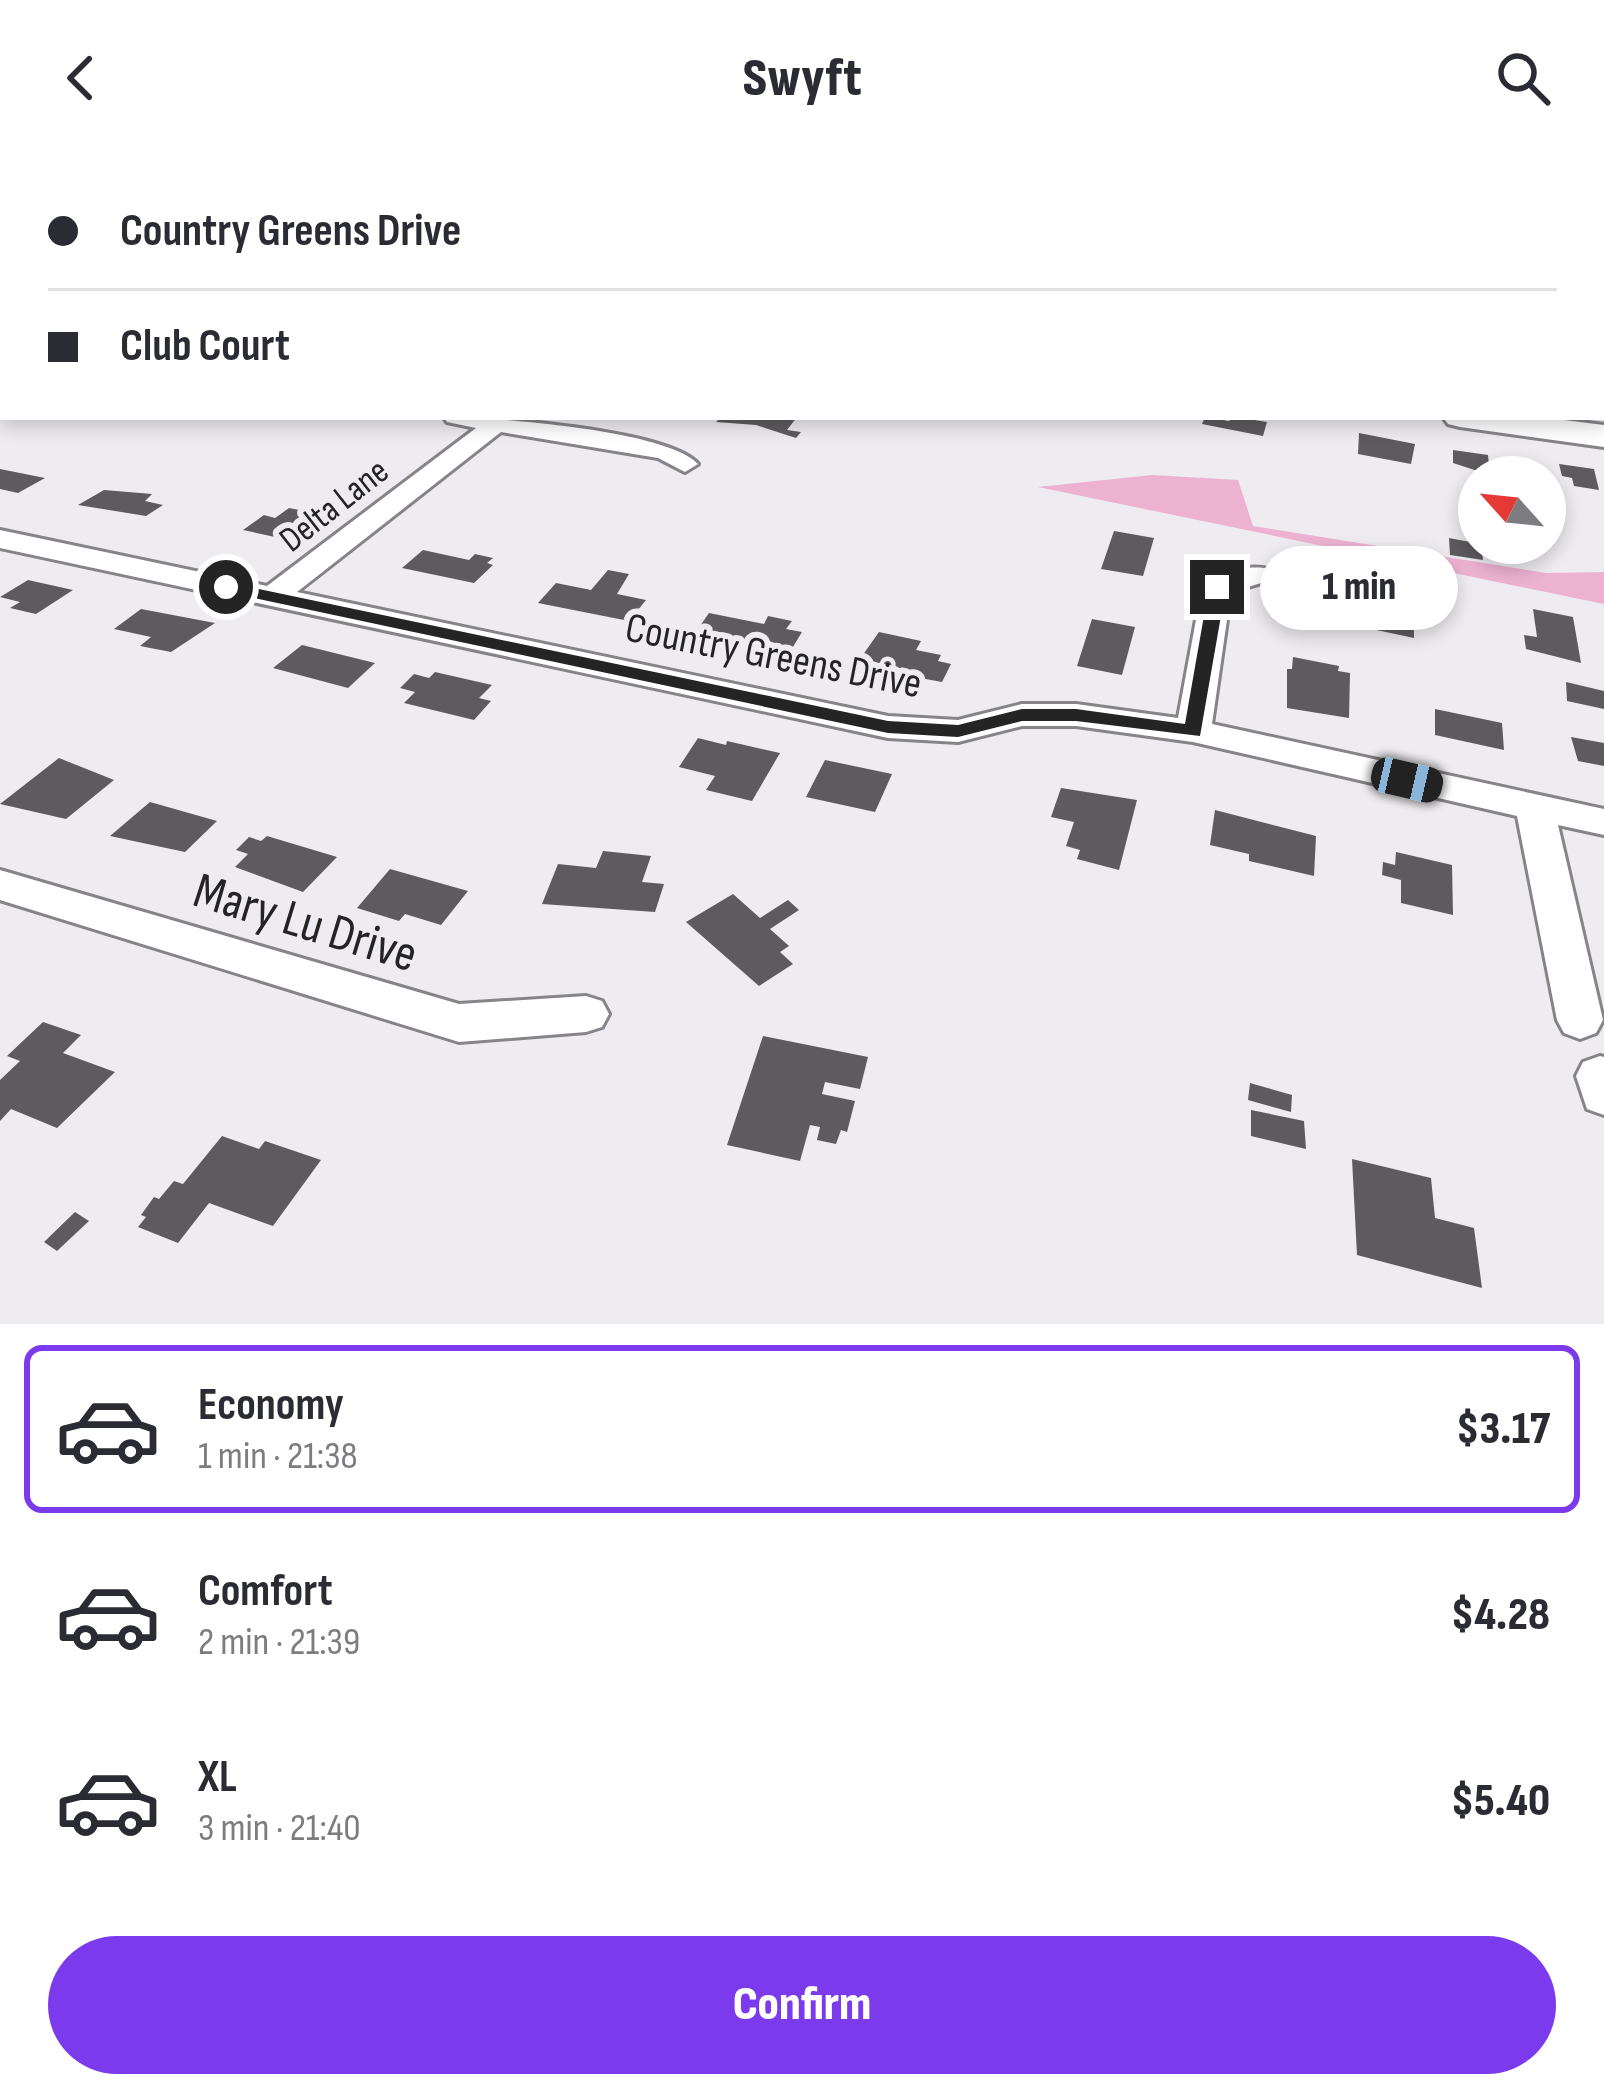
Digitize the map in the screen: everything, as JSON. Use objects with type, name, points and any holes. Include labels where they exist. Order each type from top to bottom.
[{"type":"street","points":[[473,420],[665,452],[686,464]]},
{"type":"street","points":[[1530,422],[1604,436]]},
{"type":"street","name":"Delta Lane","points":[[272,597],[496,424]]},
{"type":"street","name":"Country Greens Drive","points":[[0,538],[888,727],[958,731],[1022,715],[1076,715],[1193,731],[1604,822]]},
{"type":"street","points":[[1193,731],[1217,587],[1257,575]]},
{"type":"street","points":[[1534,809],[1580,1020]]},
{"type":"street","name":"Mary Lu Drive","points":[[0,885],[459,1023],[586,1014]]},
{"type":"shaded area","points":[[1152,475],[1238,480],[1253,526],[1458,559],[1458,564],[1546,573],[1604,572],[1604,604],[1038,487]]},
{"type":"building","points":[[795,420],[787,430],[801,432],[796,438],[756,425],[716,422]]},
{"type":"building","points":[[1204,420],[1267,422],[1263,436],[1202,424]]},
{"type":"building","points":[[1359,433],[1415,444],[1411,464],[1358,454]]},
{"type":"building","points":[[1453,450],[1488,455],[1458,456],[1458,465],[1453,463]]},
{"type":"building","points":[[1566,465],[1594,469],[1599,490],[1574,486],[1572,478],[1566,477]]},
{"type":"building","points":[[0,469],[45,478],[18,493],[0,489]]},
{"type":"building","points":[[104,490],[152,494],[145,501],[163,505],[146,516],[78,505]]},
{"type":"building","points":[[289,508],[315,513],[280,538],[243,530],[264,515],[275,518]]},
{"type":"building","points":[[1114,531],[1154,538],[1143,576],[1101,569]]},
{"type":"building","points":[[1449,538],[1458,540],[1458,556],[1450,555]]},
{"type":"building","points":[[423,550],[469,560],[475,554],[493,558],[487,563],[493,565],[474,583],[402,568]]},
{"type":"building","points":[[608,570],[629,574],[617,594],[646,600],[629,621],[538,603],[556,583],[591,590]]},
{"type":"building","points":[[1359,573],[1413,579],[1414,638],[1353,625],[1355,609],[1364,610],[1366,588],[1358,587]]},
{"type":"building","points":[[28,580],[73,590],[36,614],[10,608],[20,602],[0,597]]},
{"type":"building","points":[[141,609],[215,623],[171,652],[140,646],[151,637],[114,629]]},
{"type":"building","points":[[1533,609],[1573,617],[1581,663],[1526,649],[1524,635],[1537,637]]},
{"type":"building","points":[[709,613],[764,624],[768,616],[792,621],[786,629],[802,632],[788,655],[693,636]]},
{"type":"building","points":[[1092,619],[1135,627],[1122,675],[1077,666]]},
{"type":"building","points":[[879,632],[921,641],[916,650],[941,655],[938,661],[951,664],[942,682],[855,666]]},
{"type":"building","points":[[302,645],[375,663],[348,688],[273,668]]},
{"type":"building","points":[[1293,657],[1339,666],[1338,671],[1350,673],[1349,718],[1287,708],[1287,669],[1292,669]]},
{"type":"building","points":[[435,672],[492,685],[479,698],[491,701],[474,720],[404,703],[415,692],[400,688],[414,674],[429,678]]},
{"type":"building","points":[[1566,682],[1604,691],[1604,709],[1567,701]]},
{"type":"building","points":[[1435,709],[1502,723],[1504,750],[1435,735]]},
{"type":"building","points":[[1571,737],[1604,743],[1604,766],[1578,761]]},
{"type":"building","points":[[698,738],[780,753],[752,801],[706,790],[715,776],[679,767]]},
{"type":"building","points":[[59,758],[114,780],[66,819],[0,804]]},
{"type":"building","points":[[825,760],[892,774],[875,812],[806,797]]},
{"type":"building","points":[[1061,788],[1137,800],[1119,870],[1077,859],[1080,850],[1066,846],[1074,822],[1051,817]]},
{"type":"building","points":[[150,802],[217,821],[185,852],[110,836]]},
{"type":"building","points":[[1215,810],[1316,836],[1314,876],[1249,861],[1249,854],[1210,845]]},
{"type":"building","points":[[267,836],[337,857],[303,892],[235,867],[248,854],[236,850],[249,837],[261,841]]},
{"type":"building","points":[[603,851],[651,856],[642,882],[664,884],[655,912],[542,904],[558,864],[596,868]]},
{"type":"building","points":[[1396,852],[1452,865],[1453,915],[1401,903],[1401,880],[1382,875],[1383,862],[1395,865]]},
{"type":"building","points":[[390,869],[468,891],[441,925],[405,914],[399,921],[357,908]]},
{"type":"building","points":[[733,894],[760,918],[788,900],[799,910],[770,929],[789,946],[780,952],[793,964],[759,986],[686,922]]},
{"type":"building","points":[[43,1022],[81,1035],[63,1053],[115,1072],[57,1128],[11,1109],[0,1121],[0,1080],[20,1061],[7,1056]]},
{"type":"building","points":[[763,1036],[868,1057],[860,1089],[825,1082],[822,1094],[855,1101],[847,1132],[841,1130],[836,1144],[817,1140],[820,1127],[810,1125],[800,1161],[727,1145]]},
{"type":"building","points":[[1250,1083],[1292,1095],[1291,1112],[1248,1100]]},
{"type":"building","points":[[1251,1110],[1304,1121],[1306,1149],[1251,1136]]},
{"type":"building","points":[[222,1136],[259,1149],[265,1141],[321,1160],[273,1226],[209,1203],[178,1243],[138,1227],[154,1197],[159,1199],[174,1181],[183,1184]]},
{"type":"building","points":[[1352,1159],[1431,1178],[1435,1218],[1474,1228],[1482,1288],[1357,1255]]},
{"type":"building","points":[[75,1212],[89,1221],[57,1251],[44,1242]]},
{"type":"route","points":[[226,587],[827,716],[888,727],[958,731],[1022,715],[1076,715],[1193,731],[1217,587]]}]
